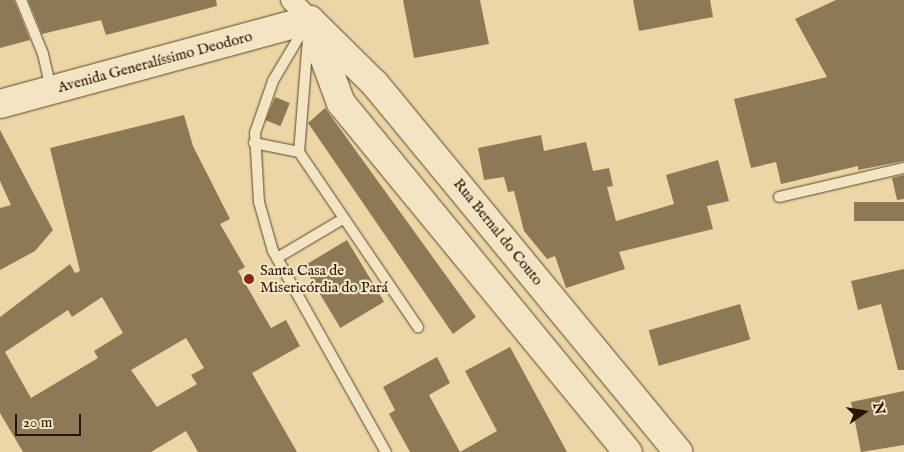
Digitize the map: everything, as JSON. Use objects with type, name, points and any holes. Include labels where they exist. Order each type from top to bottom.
[{"type":"street","name":"Rua Bernal do Couto","points":[[291,0],[312,10],[678,452]]},
{"type":"street","name":"Avenida Generalíssimo Deodoro","points":[[0,104],[52,90],[312,10]]},
{"type":"street","name":"Rua Bernal do Couto","points":[[312,10],[342,104],[628,452]]},
{"type":"lane","points":[[21,0],[44,54],[52,90]]},
{"type":"lane","points":[[312,10],[273,81],[254,143],[259,202],[277,258],[386,452]]},
{"type":"lane","points":[[312,10],[297,136],[299,152],[418,327]]},
{"type":"lane","points":[[254,143],[299,152]]},
{"type":"lane","points":[[779,197],[904,168]]},
{"type":"lane","points":[[277,258],[343,219]]},
{"type":"building","points":[[0,0],[14,0],[30,40],[0,48]]},
{"type":"building","points":[[28,0],[216,0],[217,6],[106,35],[101,20],[42,34]]},
{"type":"building","points":[[403,0],[480,0],[489,44],[414,58]]},
{"type":"building","points":[[633,0],[710,0],[713,17],[639,31]]},
{"type":"building","points":[[836,0],[904,0],[904,161],[858,170],[858,166],[781,184],[776,162],[751,168],[734,99],[827,77],[795,19]]},
{"type":"building","points":[[275,97],[290,103],[280,126],[266,120]]},
{"type":"building","points":[[325,108],[476,317],[453,334],[308,123]]},
{"type":"building","points":[[184,115],[193,146],[230,219],[220,224],[245,267],[238,271],[271,328],[286,320],[300,346],[252,373],[297,452],[198,452],[186,431],[151,452],[23,452],[0,413],[0,317],[70,264],[75,273],[80,271],[50,148]],"holes":[[[102,297],[123,333],[94,351],[98,358],[31,398],[5,352],[68,310],[72,317]],[[186,338],[204,368],[191,375],[197,384],[157,407],[131,370]]]},
{"type":"building","points":[[0,130],[53,230],[35,251],[0,270],[0,208],[11,205],[0,181]]},
{"type":"building","points":[[541,135],[544,151],[586,142],[593,171],[609,168],[613,186],[607,187],[616,221],[674,204],[666,175],[718,160],[729,201],[707,206],[713,229],[619,252],[625,269],[566,288],[555,256],[547,259],[524,231],[514,191],[508,192],[504,177],[484,180],[478,148]]},
{"type":"building","points":[[904,175],[904,199],[897,200],[892,178]]},
{"type":"building","points":[[854,202],[904,202],[904,221],[854,221]]},
{"type":"building","points":[[347,240],[384,302],[340,328],[303,266]]},
{"type":"building","points":[[904,269],[904,370],[898,370],[881,304],[858,310],[851,281]]},
{"type":"building","points":[[740,304],[750,340],[659,366],[649,330]]},
{"type":"building","points":[[510,347],[567,452],[460,452],[497,431],[465,371]]},
{"type":"building","points":[[437,357],[450,383],[429,395],[460,452],[410,452],[389,414],[395,410],[383,387]]},
{"type":"building","points":[[904,391],[904,445],[861,452],[851,402]]},
{"type":"place","name":"Santa Casa de Misericórdia do Pará","points":[[249,279]]}]
